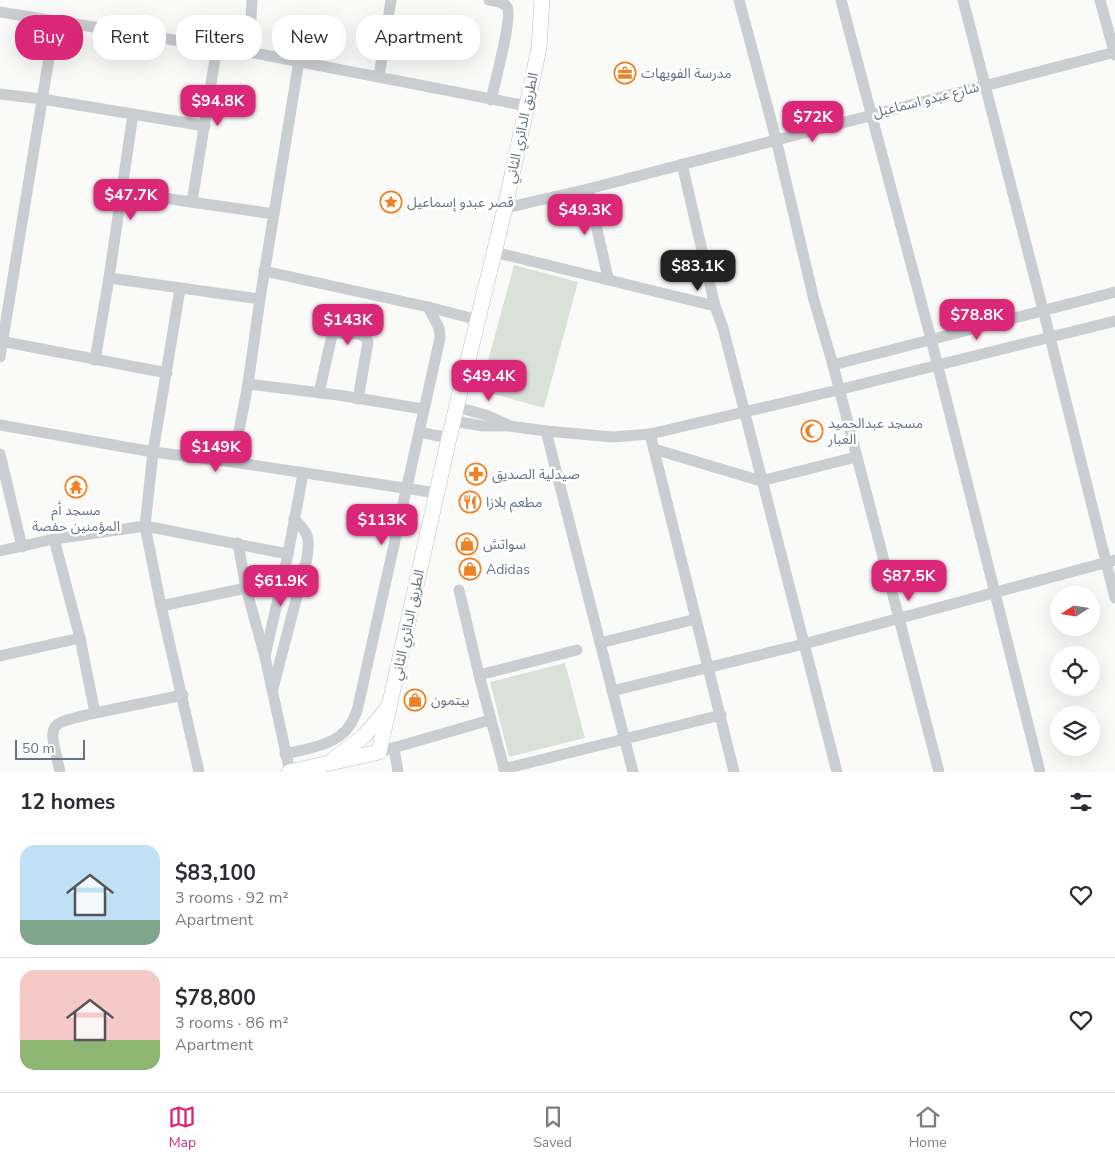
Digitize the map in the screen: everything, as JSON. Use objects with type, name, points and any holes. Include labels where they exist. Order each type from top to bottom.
[{"type":"main road","name":"الطريق الدائري الثاني","points":[[386,750],[390,705],[449,438],[505,208],[527,106],[539,48],[542,0]]},
{"type":"main road","points":[[328,763],[340,756],[364,736],[390,705]]},
{"type":"main road","points":[[289,772],[386,750]]},
{"type":"street","points":[[251,15],[252,0]]},
{"type":"street","points":[[379,76],[391,0]]},
{"type":"street","points":[[489,0],[506,5],[508,13],[491,100]]},
{"type":"street","points":[[739,0],[776,139],[810,282],[939,772]]},
{"type":"street","points":[[841,0],[931,339],[1040,772]]},
{"type":"street","points":[[963,0],[1050,337],[1111,562],[1115,598]]},
{"type":"street","points":[[1100,0],[1115,53]]},
{"type":"street","points":[[0,12],[18,15]]},
{"type":"street","points":[[83,25],[176,40]]},
{"type":"street","name":"شارع عبدو اسماعيل","points":[[505,208],[588,189],[871,114],[1115,53]]},
{"type":"street","points":[[262,54],[527,106]]},
{"type":"street","points":[[0,357],[48,60]]},
{"type":"street","points":[[192,202],[214,60]]},
{"type":"street","points":[[233,462],[248,384],[264,270],[298,61]]},
{"type":"street","points":[[0,94],[42,99],[205,126]]},
{"type":"street","points":[[95,360],[133,114]]},
{"type":"street","points":[[682,164],[715,306],[723,328],[837,772]]},
{"type":"street","points":[[588,189],[608,278]]},
{"type":"street","points":[[122,192],[274,214]]},
{"type":"street","points":[[494,252],[608,278],[715,306]]},
{"type":"street","points":[[264,270],[478,320]]},
{"type":"street","points":[[109,278],[260,300]]},
{"type":"street","points":[[180,289],[153,452],[145,526],[161,606],[199,772]]},
{"type":"street","points":[[833,365],[1115,292]]},
{"type":"street","points":[[285,754],[311,748],[340,736],[350,726],[357,710],[408,490],[423,409],[440,338],[439,328],[428,307]]},
{"type":"street","points":[[455,414],[483,426],[509,426],[613,437],[650,434],[745,413],[1115,321]]},
{"type":"street","points":[[319,393],[332,335],[335,333],[360,334],[368,342],[358,399]]},
{"type":"street","points":[[1,342],[167,373]]},
{"type":"street","points":[[248,384],[423,409]]},
{"type":"street","points":[[0,426],[153,452],[233,462],[437,493]]},
{"type":"street","points":[[546,431],[633,772]]},
{"type":"street","points":[[419,432],[449,438]]},
{"type":"street","points":[[650,434],[734,772]]},
{"type":"street","points":[[654,449],[761,481],[856,457]]},
{"type":"street","points":[[0,454],[22,546]]},
{"type":"street","points":[[265,657],[288,554],[303,474]]},
{"type":"street","points":[[272,691],[309,544],[304,529],[294,520]]},
{"type":"street","points":[[0,551],[54,539],[145,526],[238,542],[288,554]]},
{"type":"street","points":[[54,539],[80,638],[95,713]]},
{"type":"street","points":[[238,542],[246,588],[265,657],[289,772]]},
{"type":"street","points":[[612,691],[804,644],[1111,562]]},
{"type":"street","points":[[161,606],[246,588]]},
{"type":"street","points":[[460,590],[479,675],[504,771],[624,738],[721,715]]},
{"type":"street","points":[[600,643],[696,619]]},
{"type":"street","points":[[0,656],[80,638]]},
{"type":"street","points":[[479,675],[576,650]]},
{"type":"street","points":[[60,772],[52,732],[55,725],[61,721],[182,695]]},
{"type":"street","points":[[398,771],[386,750],[490,720]]},
{"type":"shaded area","points":[[514,265],[578,282],[544,408],[480,390]]},
{"type":"shaded area","points":[[565,663],[585,738],[509,757],[490,682]]},
{"type":"place","name":"مدرسة الفويهات","points":[[625,73]]},
{"type":"place","name":"قصر عبدو إسماعيل","points":[[391,202]]},
{"type":"place","name":"مسجد عبدالحميد العبار","points":[[812,431]]},
{"type":"place","name":"صيدلية الصديق","points":[[476,474]]},
{"type":"place","name":"مسجد أم المؤمنين حفصة","points":[[76,487]]},
{"type":"place","name":"مطعم بلازا","points":[[470,502]]},
{"type":"place","name":"سواتش","points":[[467,544]]},
{"type":"place","name":"Adidas","points":[[470,569]]},
{"type":"place","name":"بيتمون","points":[[415,700]]}]
